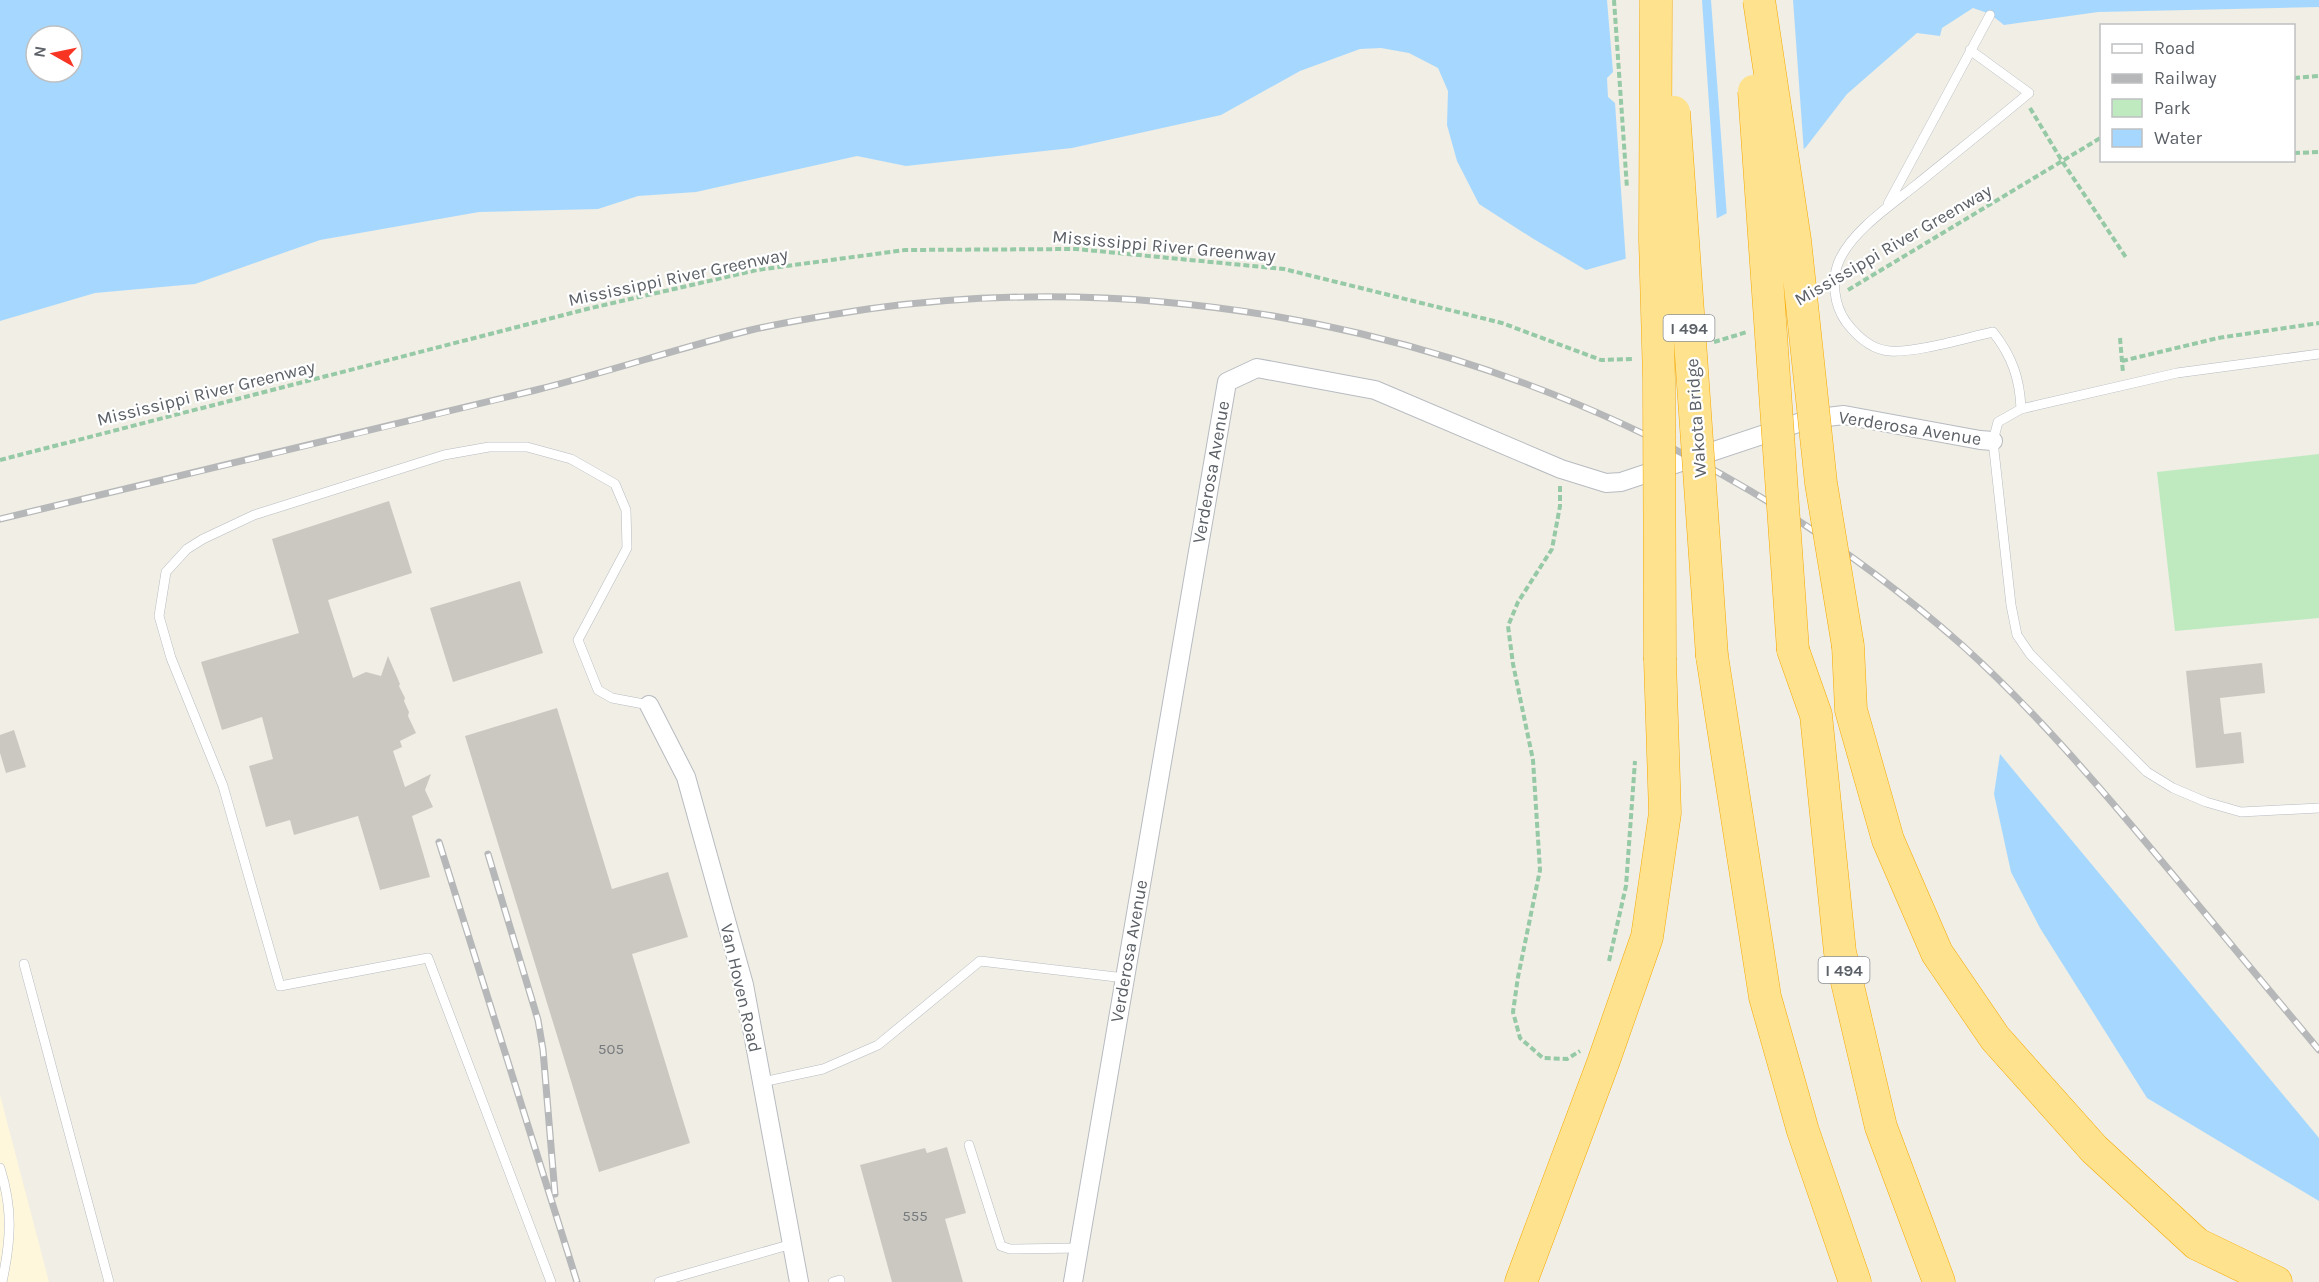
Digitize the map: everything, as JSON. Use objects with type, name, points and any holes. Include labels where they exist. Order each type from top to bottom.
[{"type":"highway","points":[[1521,1282],[1604,1063],[1647,938],[1665,813],[1660,660],[1659,379],[1655,240],[1656,0]]},
{"type":"highway","name":"Wakota Bridge","points":[[1666,0],[1712,656],[1765,997],[1803,1131],[1855,1282]]},
{"type":"highway","name":"I 494","points":[[1747,0],[1792,650],[1816,715],[1843,964],[1881,1127],[1939,1282]]},
{"type":"highway","points":[[1759,0],[1795,240],[1821,483],[1848,646],[1851,710],[1888,840],[1937,953],[1995,1038],[2094,1149],[2197,1244],[2277,1282]]},
{"type":"street","name":"Verderosa Avenue","points":[[1073,1282],[1227,382],[1257,368],[1375,390],[1560,469],[1600,482],[1621,482],[1828,415],[1844,415],[1993,441]]},
{"type":"street","name":"Van Hoven Road","points":[[649,705],[686,777],[744,985],[799,1282]]},
{"type":"lane","points":[[1886,209],[1990,15]]},
{"type":"lane","points":[[1970,50],[2029,93],[1886,209],[1850,242],[1839,261],[1835,277],[1836,297],[1841,315],[1854,333],[1869,343],[1888,351],[1909,350],[1993,332],[2007,349],[2014,368],[2020,390],[2021,409]]},
{"type":"lane","points":[[2319,354],[2177,373],[2021,409],[1998,422],[1993,441],[2011,605],[2017,635],[2030,654],[2147,772],[2173,788],[2206,802],[2241,812],[2319,808]]},
{"type":"lane","points":[[551,1282],[428,958],[280,986],[223,786],[171,658],[159,616],[166,572],[188,549],[203,539],[254,515],[444,455],[489,447],[527,447],[571,459],[615,484],[626,510],[627,548],[579,640],[598,690],[612,698],[649,705]]},
{"type":"lane","points":[[762,1082],[823,1069],[878,1045],[981,961],[1125,978]]},
{"type":"lane","points":[[24,964],[110,1282]]},
{"type":"lane","points":[[969,1145],[1001,1246],[1010,1249],[1079,1248]]},
{"type":"lane","points":[[0,1168],[10,1212],[9,1249],[2,1282]]},
{"type":"lane","points":[[659,1282],[792,1244]]},
{"type":"lane","points":[[833,1282],[840,1280],[840,1282]]},
{"type":"path","points":[[2295,78],[2319,76]]},
{"type":"path","points":[[2023,98],[2127,258]]},
{"type":"path","name":"Mississippi River Greenway","points":[[1836,297],[2100,138]]},
{"type":"path","points":[[2295,153],[2319,152]]},
{"type":"path","name":"Mississippi River Greenway","points":[[0,460],[591,308],[757,270],[905,250],[1077,249],[1284,269],[1502,323],[1601,360],[1645,358]]},
{"type":"path","points":[[2122,361],[2217,338],[2319,323]]},
{"type":"path","points":[[1712,342],[1758,328]]},
{"type":"path","points":[[1560,469],[1560,507],[1552,549],[1518,602],[1508,626],[1513,664],[1533,760],[1540,870],[1513,1012],[1520,1038],[1543,1058],[1567,1059],[1582,1049]]},
{"type":"path","points":[[1608,965],[1626,886],[1636,751]]},
{"type":"shaded area","points":[[0,1095],[49,1282],[0,1282]]},
{"type":"green space","points":[[2319,454],[2319,618],[2175,631],[2157,472]]},
{"type":"water","points":[[0,0],[2319,0],[2319,7],[2098,12],[2004,25],[1990,14],[1973,8],[1942,28],[1940,36],[1917,33],[1847,94],[1806,147],[1741,206],[1653,251],[1586,270],[1479,204],[1457,161],[1447,125],[1448,91],[1438,68],[1409,53],[1381,48],[1360,49],[1300,71],[1221,115],[1072,148],[906,166],[857,156],[696,192],[638,196],[598,209],[479,212],[320,240],[195,284],[95,293],[0,321]]},
{"type":"water","points":[[2000,754],[2319,1138],[2319,1201],[2147,1098],[2040,928],[2011,872],[1994,794]]},
{"type":"pier","points":[[1607,0],[1702,0],[1717,222],[1654,254],[1626,262],[1615,103],[1608,97],[1607,78],[1613,72]]},
{"type":"pier","points":[[1711,0],[1793,0],[1804,153],[1743,208],[1727,217]]},
{"type":"building","points":[[389,501],[412,573],[328,600],[353,678],[366,672],[381,676],[388,656],[400,684],[409,712],[408,716],[416,733],[400,741],[402,747],[393,751],[405,787],[431,774],[425,790],[433,807],[412,816],[430,877],[380,890],[358,816],[294,835],[290,820],[266,827],[249,766],[273,759],[262,717],[222,730],[201,662],[299,633],[272,539]]},
{"type":"building","points":[[520,581],[543,653],[453,682],[430,608]]},
{"type":"building","points":[[2262,663],[2265,693],[2220,698],[2224,734],[2241,732],[2244,763],[2196,768],[2186,671]]},
{"type":"building","points":[[557,708],[612,889],[668,872],[688,937],[632,954],[690,1143],[599,1172],[465,736]]},
{"type":"building","points":[[14,730],[26,767],[6,773],[0,753],[0,735]]},
{"type":"building","points":[[947,1147],[966,1213],[945,1219],[963,1282],[892,1282],[860,1165],[925,1148],[927,1153]]},
{"type":"railway","points":[[0,519],[536,390],[751,330],[868,309],[1016,297],[1163,302],[1309,323],[1452,359],[1590,410],[1722,475],[1847,554],[1963,646],[2040,722],[2112,803],[2319,1050]]},
{"type":"railway","points":[[439,842],[577,1282]]},
{"type":"railway","points":[[488,854],[538,1020],[543,1050],[555,1194]]}]
